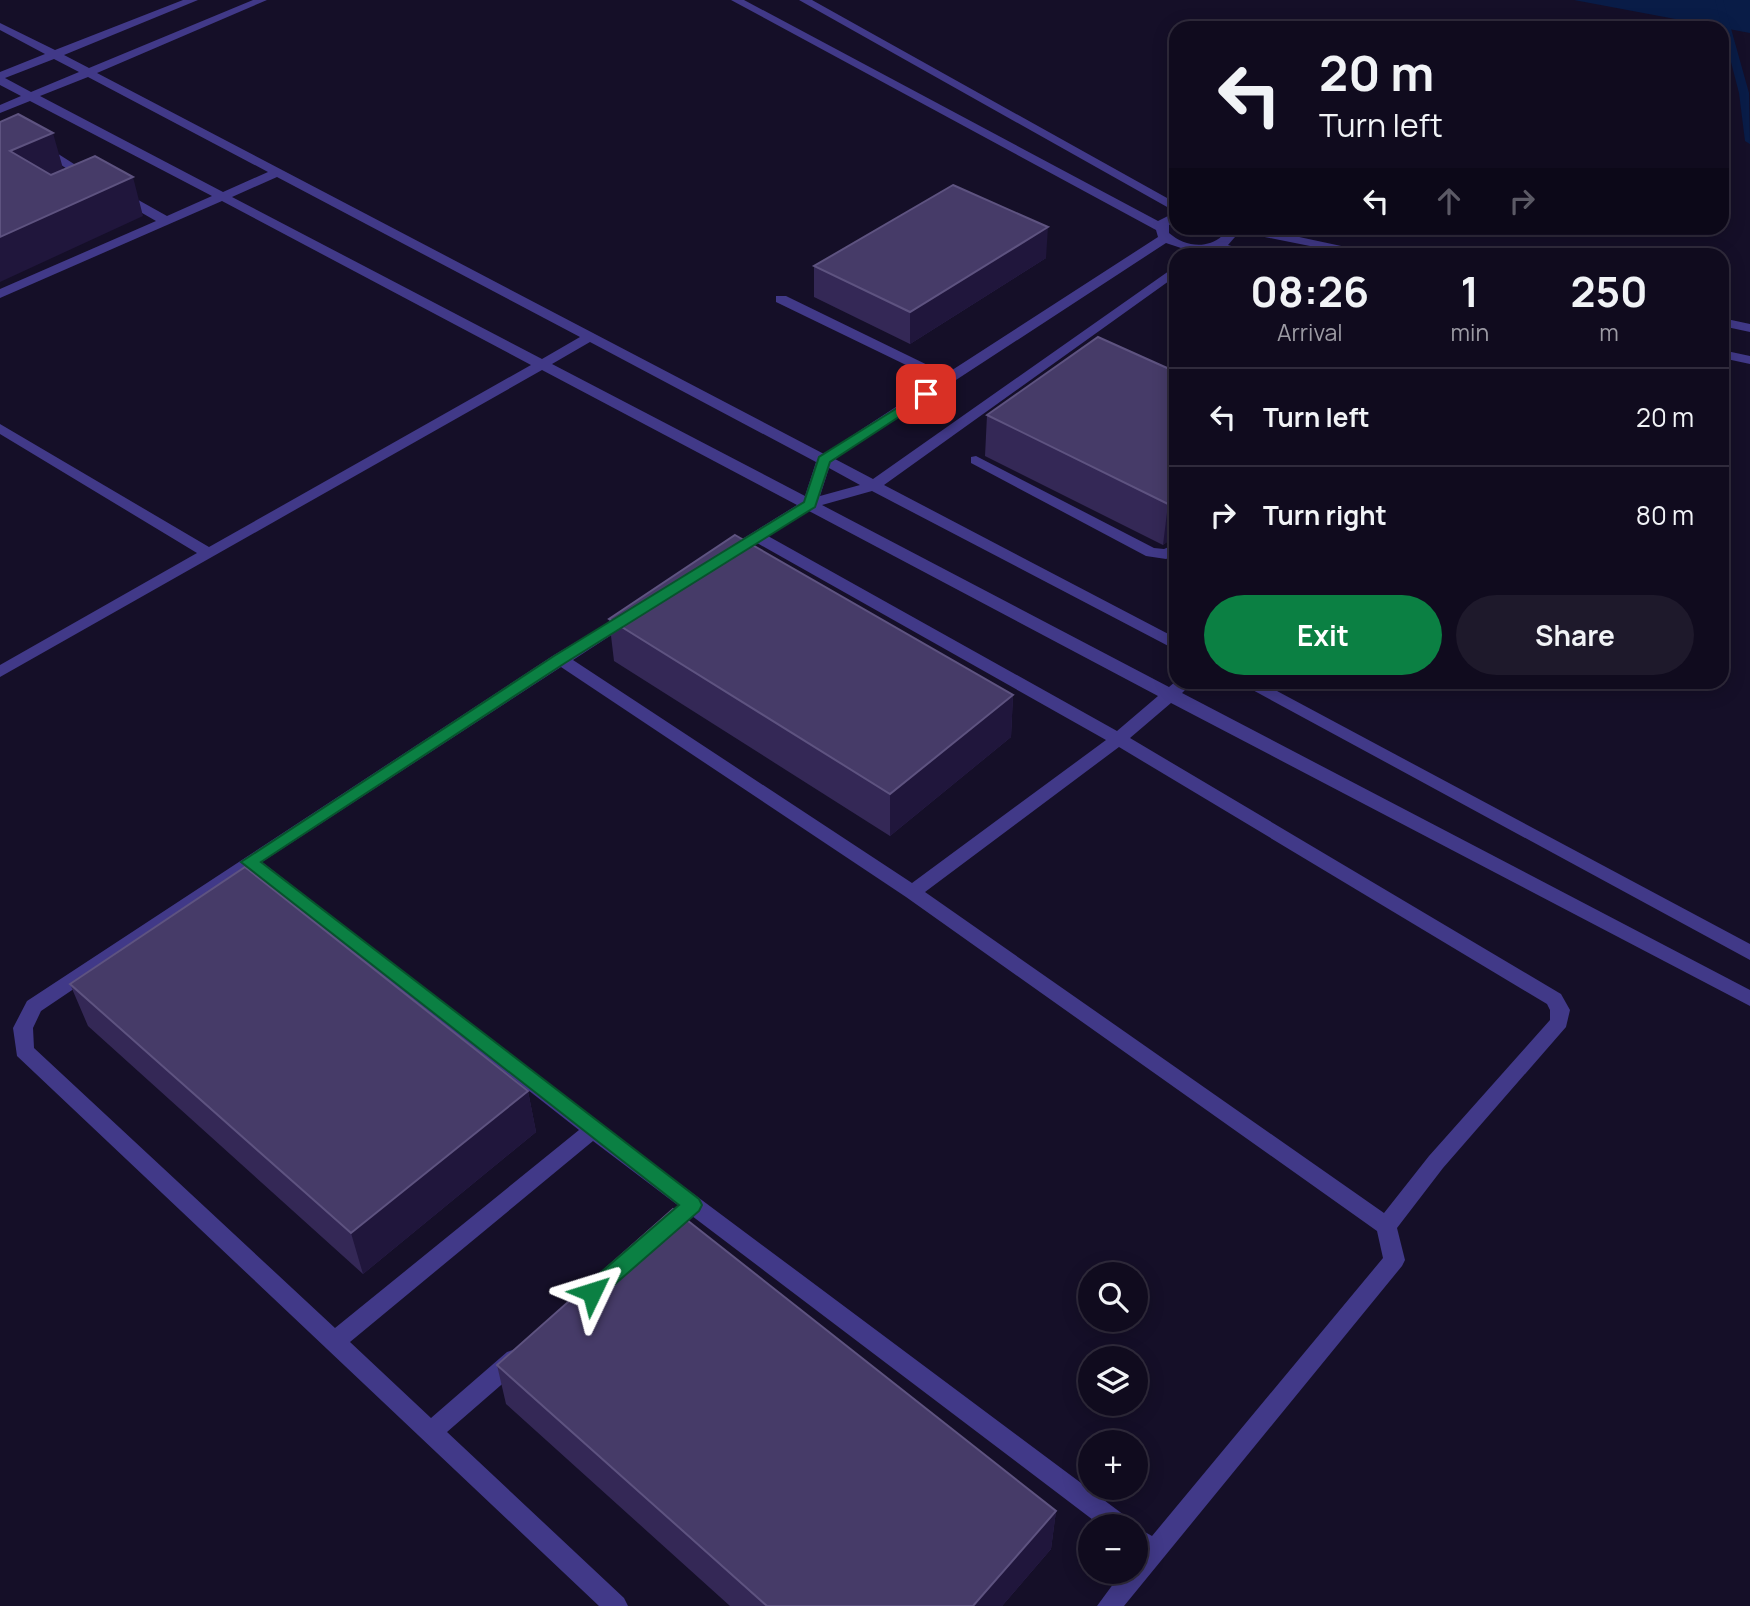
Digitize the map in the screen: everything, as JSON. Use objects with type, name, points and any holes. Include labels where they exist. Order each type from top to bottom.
[{"type":"lane","points":[[0,78],[193,0]]},
{"type":"lane","points":[[0,109],[262,0]]},
{"type":"lane","points":[[736,0],[1185,247],[1192,248]]},
{"type":"lane","points":[[804,0],[1169,204]]},
{"type":"lane","points":[[0,26],[1169,641]]},
{"type":"lane","points":[[0,78],[810,504],[1169,684]]},
{"type":"lane","points":[[0,154],[14,148],[35,146],[166,221]]},
{"type":"lane","points":[[0,294],[276,173]]},
{"type":"lane","points":[[1163,233],[1163,223],[1169,220]]},
{"type":"lane","points":[[810,504],[824,460],[1163,233]]},
{"type":"lane","points":[[1210,248],[1229,235]]},
{"type":"lane","points":[[1276,235],[1341,248]]},
{"type":"lane","points":[[710,565],[810,504],[873,486],[1169,275]]},
{"type":"lane","points":[[781,299],[947,380]]},
{"type":"lane","points":[[1729,324],[1750,328]]},
{"type":"lane","points":[[0,672],[590,337]]},
{"type":"lane","points":[[1729,356],[1750,360]]},
{"type":"lane","points":[[0,428],[209,554]]},
{"type":"lane","points":[[976,460],[1151,553],[1169,552]]},
{"type":"lane","points":[[756,536],[1118,739],[1554,999],[1560,1010],[1559,1022],[1436,1162],[1386,1226]]},
{"type":"lane","points":[[616,1606],[24,1051],[23,1028],[34,1006],[249,862],[652,601]]},
{"type":"lane","points":[[560,659],[912,892],[1386,1226],[1394,1260],[1148,1542]]},
{"type":"lane","points":[[912,892],[1118,739],[1178,689],[1750,999]]},
{"type":"lane","points":[[1259,689],[1750,953]]},
{"type":"lane","points":[[249,862],[593,1130],[1104,1514]]},
{"type":"lane","points":[[334,1342],[593,1130]]},
{"type":"lane","points":[[672,1223],[693,1205]]},
{"type":"lane","points":[[430,1432],[536,1341]]},
{"type":"lane","points":[[1109,1606],[1122,1584]]},
{"type":"water","points":[[1574,0],[1750,0],[1750,33],[1729,29],[1729,21],[1686,21]]},
{"type":"building","points":[[18,114],[53,133],[10,151],[51,175],[95,156],[133,177],[0,237],[0,122]]},
{"type":"building","points":[[953,185],[1048,227],[910,312],[814,266]]},
{"type":"building","points":[[1098,337],[1169,369],[1169,503],[1168,504],[987,415]]},
{"type":"building","points":[[735,535],[1013,695],[890,794],[609,619]]},
{"type":"building","points":[[245,867],[528,1091],[351,1233],[70,984]]},
{"type":"building","points":[[673,1209],[1056,1511],[973,1606],[767,1606],[497,1365]]},
{"type":"waterway","points":[[1719,0],[1725,21]]},
{"type":"waterway","points":[[1729,37],[1744,93],[1750,141]]},
{"type":"route","points":[[592,1292],[693,1205],[249,862],[560,659],[810,504],[824,460],[926,394]]}]
